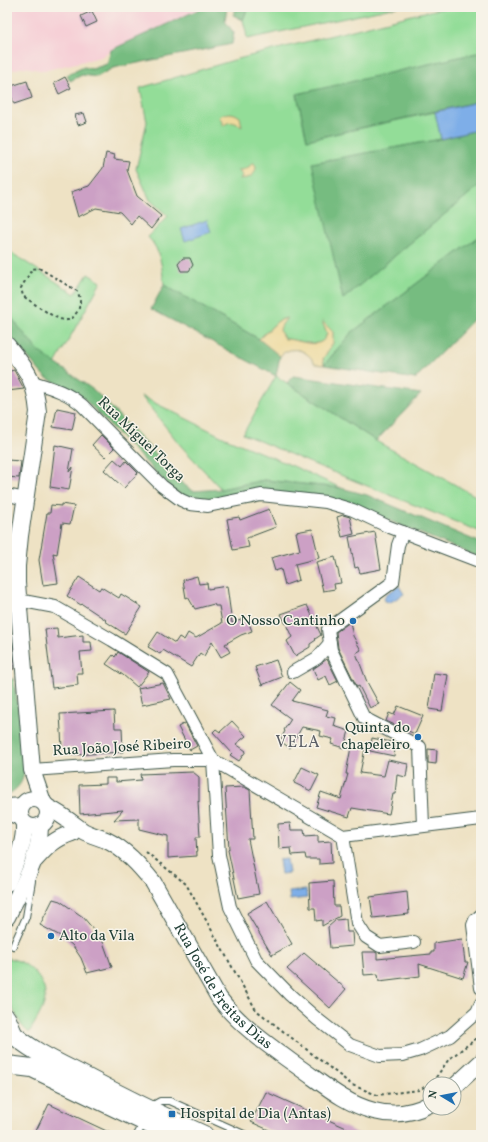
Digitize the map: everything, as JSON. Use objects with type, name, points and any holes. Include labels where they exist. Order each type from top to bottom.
[{"type":"main road","points":[[7,345],[24,366],[33,382],[37,397],[38,412],[17,566],[18,600],[32,770],[48,816],[42,825],[32,866],[7,917]]},
{"type":"main road","points":[[7,883],[23,843],[24,833],[18,819],[24,803],[32,770]]},
{"type":"main road","points":[[24,803],[34,799],[45,804]]},
{"type":"main road","name":"Rua José de Freitas Dias","points":[[45,804],[72,821],[78,832],[107,841],[120,848],[140,866],[153,882],[219,998],[242,1024],[325,1086],[363,1108],[394,1114],[422,1108]]},
{"type":"main road","points":[[18,819],[32,828],[42,825],[78,832]]},
{"type":"main road","points":[[32,866],[50,844],[60,837],[78,832]]},
{"type":"main road","points":[[7,1017],[12,1033],[32,1050],[142,1122],[204,1135]]},
{"type":"main road","points":[[462,1080],[481,1062]]},
{"type":"main road","points":[[7,1065],[32,1068],[169,1134]]},
{"type":"street","name":"Rua Miguel Torga","points":[[33,382],[58,390],[77,400],[157,481],[173,495],[190,504],[208,506],[261,495],[319,502],[353,510],[402,532],[481,562]]},
{"type":"street","points":[[7,495],[26,499]]},
{"type":"street","points":[[402,532],[398,545],[393,582],[328,629],[331,650],[364,718],[420,747],[423,826]]},
{"type":"street","points":[[18,600],[56,607],[167,674],[213,760],[219,855],[230,907],[256,960],[290,995],[350,1045],[380,1056],[403,1055],[420,1050],[450,1036],[477,1012],[481,1003]]},
{"type":"street","points":[[293,672],[316,658],[330,643]]},
{"type":"street","name":"Rua João José Ribeiro","points":[[32,770],[173,760],[213,760]]},
{"type":"street","points":[[213,760],[343,836],[481,819]]},
{"type":"street","points":[[7,805],[24,803]]},
{"type":"street","points":[[343,836],[357,923],[366,937],[380,946],[414,942]]},
{"type":"street","points":[[481,916],[475,920],[473,925],[481,988]]},
{"type":"lane","points":[[13,946],[26,917],[32,881],[32,866]]},
{"type":"lane","points":[[142,1122],[160,1101],[170,1101],[246,1135]]},
{"type":"path","points":[[40,268],[77,291],[80,298],[78,311],[72,319],[65,321],[40,307],[23,296],[21,288],[32,269],[40,268]]},
{"type":"shaded area","points":[[7,7],[204,7],[111,50],[101,57],[43,71],[25,67],[7,71]]},
{"type":"green space","points":[[204,7],[227,7],[225,21],[234,33],[232,44],[113,68],[97,77],[82,75],[70,81],[67,75],[84,67],[92,69],[107,64],[111,50]]},
{"type":"green space","points":[[237,7],[248,7],[243,20],[233,15]]},
{"type":"green space","points":[[248,7],[397,7],[247,39],[243,20]]},
{"type":"green space","points":[[450,7],[481,7],[481,52],[297,95],[307,140],[435,112],[441,139],[313,163],[343,299],[481,184],[481,235],[351,333],[324,365],[323,359],[327,352],[333,333],[323,323],[327,334],[320,342],[309,343],[285,339],[280,331],[280,328],[286,318],[278,321],[259,339],[164,285],[158,253],[148,237],[168,216],[150,200],[136,169],[147,122],[140,88],[234,60],[420,13]]},
{"type":"green space","points":[[481,52],[481,101],[307,140],[297,94]]},
{"type":"green space","points":[[481,129],[481,184],[343,299],[312,163],[441,139]]},
{"type":"green space","points":[[481,235],[481,312],[415,379],[324,365],[351,333]]},
{"type":"green space","points":[[7,250],[75,294],[88,274],[101,282],[55,364],[38,351],[7,312]]},
{"type":"green space","points":[[164,285],[259,339],[280,356],[276,376],[151,309]]},
{"type":"green space","points":[[7,312],[38,351],[95,391],[157,455],[179,481],[193,491],[221,489],[264,480],[341,488],[367,495],[481,543],[481,558],[341,501],[193,501],[173,490],[83,398],[42,374],[7,332]]},
{"type":"green space","points":[[276,376],[376,441],[481,499],[481,532],[243,434]]},
{"type":"green space","points":[[293,376],[421,394],[376,441],[287,383]]},
{"type":"green space","points":[[141,396],[223,437],[341,488],[264,480],[221,489],[181,446]]},
{"type":"green space","points":[[7,569],[10,570],[12,629],[7,631]]},
{"type":"green space","points":[[7,679],[14,679],[24,746],[24,772],[22,780],[16,789],[7,795]]},
{"type":"green space","points":[[8,958],[26,965],[41,981],[44,989],[44,1003],[29,1033],[22,1026],[7,998]]},
{"type":"sand","points":[[230,113],[240,117],[242,127],[232,122],[223,126],[223,122],[219,117],[223,114]]},
{"type":"sand","points":[[253,162],[256,166],[255,172],[249,177],[240,180],[242,175],[238,170],[247,168]]},
{"type":"sand","points":[[287,318],[280,328],[280,331],[285,339],[309,343],[320,342],[327,334],[322,321],[333,332],[333,343],[323,359],[324,365],[315,364],[308,355],[299,350],[290,350],[280,356],[259,339],[278,321]]},
{"type":"water","points":[[481,101],[481,129],[441,139],[435,112]]},
{"type":"water","points":[[207,220],[211,232],[185,241],[181,229]]},
{"type":"water","points":[[399,586],[404,594],[389,603],[385,601],[385,595]]},
{"type":"water","points":[[287,859],[289,873],[281,874],[279,860]]},
{"type":"water","points":[[306,890],[307,898],[290,900],[289,892]]},
{"type":"building","points":[[92,11],[97,22],[86,27],[81,16]]},
{"type":"building","points":[[65,77],[71,88],[59,94],[54,83]]},
{"type":"building","points":[[27,81],[32,98],[14,104],[8,87]]},
{"type":"building","points":[[84,113],[87,122],[78,125],[75,115]]},
{"type":"building","points":[[106,153],[115,155],[114,159],[129,161],[127,170],[137,196],[161,216],[151,229],[137,216],[131,224],[120,212],[96,208],[78,217],[71,192],[89,186],[103,168]]},
{"type":"building","points":[[183,258],[190,258],[193,265],[189,271],[181,271],[178,264]]},
{"type":"building","points":[[14,370],[24,389],[7,391],[7,372]]},
{"type":"building","points":[[57,408],[76,412],[72,430],[53,427]]},
{"type":"building","points":[[101,435],[114,448],[105,457],[92,445]]},
{"type":"building","points":[[55,445],[73,449],[69,472],[73,467],[69,490],[50,487]]},
{"type":"building","points":[[114,459],[122,466],[126,461],[138,473],[124,488],[104,470]]},
{"type":"building","points":[[7,460],[21,461],[19,478],[7,477]]},
{"type":"building","points":[[61,504],[74,506],[70,524],[62,523],[57,554],[53,553],[58,583],[43,585],[39,560],[47,513],[50,513],[51,505],[61,506]]},
{"type":"building","points":[[269,509],[276,527],[247,538],[249,547],[233,550],[227,519],[239,517],[240,520]]},
{"type":"building","points":[[343,515],[350,517],[354,534],[342,537],[337,517]]},
{"type":"building","points":[[312,529],[319,558],[295,564],[299,580],[285,585],[281,569],[275,571],[271,558],[300,550],[296,532]]},
{"type":"building","points":[[375,532],[381,569],[360,573],[358,567],[355,568],[349,537]]},
{"type":"building","points":[[335,557],[341,583],[334,584],[335,589],[323,591],[316,562]]},
{"type":"building","points":[[197,576],[199,584],[207,583],[208,589],[227,586],[232,623],[247,618],[252,631],[225,644],[230,652],[221,657],[212,642],[204,656],[200,653],[191,667],[163,650],[160,654],[148,647],[158,632],[175,643],[179,637],[184,640],[188,633],[196,638],[222,623],[219,606],[215,606],[214,604],[195,609],[188,597],[186,598],[183,580]]},
{"type":"building","points":[[79,577],[99,590],[101,587],[119,598],[121,594],[142,607],[125,634],[82,604],[81,605],[67,596]]},
{"type":"building","points":[[307,605],[321,635],[310,644],[310,647],[295,656],[287,641],[292,637],[281,614]]},
{"type":"building","points":[[350,622],[353,636],[361,650],[356,653],[367,682],[379,704],[370,708],[359,686],[357,687],[338,648],[336,632]]},
{"type":"building","points":[[57,628],[58,638],[83,635],[83,642],[91,642],[92,651],[80,652],[82,673],[77,673],[78,685],[52,688],[45,629]]},
{"type":"building","points":[[7,642],[12,642],[14,669],[7,670]]},
{"type":"building","points":[[118,652],[149,672],[137,687],[123,675],[106,664],[113,655],[115,657]]},
{"type":"building","points":[[327,659],[338,681],[330,685],[326,676],[318,680],[313,669]]},
{"type":"building","points":[[276,660],[282,677],[262,685],[255,667]]},
{"type":"building","points":[[434,673],[448,675],[442,711],[429,709]]},
{"type":"building","points":[[290,682],[300,690],[292,701],[328,710],[326,716],[336,718],[334,726],[349,731],[344,748],[331,744],[333,739],[320,736],[321,731],[302,727],[290,748],[280,741],[285,731],[284,730],[291,719],[272,705]]},
{"type":"building","points":[[163,683],[171,699],[142,705],[138,688]]},
{"type":"building","points":[[398,706],[423,716],[415,734],[386,721],[389,713],[394,715]]},
{"type":"building","points":[[114,711],[115,728],[122,728],[123,752],[71,755],[71,748],[62,748],[60,714]]},
{"type":"building","points":[[232,721],[246,736],[236,744],[246,751],[239,761],[230,755],[232,753],[213,732],[216,729],[220,732]]},
{"type":"building","points":[[185,723],[197,746],[190,750],[178,727]]},
{"type":"building","points":[[372,738],[396,743],[394,756],[370,751]]},
{"type":"building","points":[[351,747],[365,749],[360,773],[384,776],[388,760],[408,764],[406,777],[397,775],[395,794],[393,794],[389,814],[352,808],[349,817],[316,807],[321,792],[341,799],[348,774],[346,774]]},
{"type":"building","points":[[428,749],[437,750],[436,764],[428,763]]},
{"type":"building","points":[[302,767],[319,775],[311,791],[294,783]]},
{"type":"building","points":[[193,772],[199,777],[199,802],[198,801],[200,837],[196,837],[197,856],[168,858],[168,836],[139,829],[139,819],[114,820],[123,810],[80,814],[79,785],[106,784],[106,778],[116,778],[116,782],[141,780],[140,774]]},
{"type":"building","points":[[244,787],[250,790],[253,839],[248,839],[259,894],[238,898],[228,850],[225,788]]},
{"type":"building","points":[[290,823],[291,830],[304,830],[305,836],[318,835],[318,842],[331,841],[332,863],[319,864],[319,859],[306,859],[305,854],[292,855],[291,848],[279,849],[278,824]]},
{"type":"building","points":[[333,881],[334,906],[339,906],[340,916],[322,926],[322,920],[316,921],[315,908],[310,908],[309,883]]},
{"type":"building","points":[[407,892],[409,914],[373,918],[370,897]]},
{"type":"building","points":[[53,899],[60,901],[83,917],[103,942],[112,967],[87,973],[81,958],[73,946],[64,938],[40,925]]},
{"type":"building","points":[[267,901],[292,944],[272,955],[247,913]]},
{"type":"building","points":[[346,919],[347,932],[352,932],[353,946],[330,948],[328,927],[336,920]]},
{"type":"building","points":[[462,939],[465,962],[468,962],[463,978],[419,964],[420,976],[379,981],[378,974],[364,975],[362,952],[375,952],[377,953],[377,959],[431,954],[431,952],[434,952],[434,943]]},
{"type":"building","points":[[304,953],[346,989],[330,1008],[287,969]]},
{"type":"building","points":[[266,1092],[362,1135],[280,1135],[251,1122]]},
{"type":"building","points":[[49,1104],[115,1135],[34,1135]]},
{"type":"place","name":"O Nosso Cantinho","points":[[353,621]]},
{"type":"place","name":"Quinta do chapeleiro","points":[[418,737]]},
{"type":"place","name":"Alto da Vila","points":[[51,936]]},
{"type":"place","name":"Hospital de Dia (Antas)","points":[[172,1114]]},
{"type":"district","name":"VELA","points":[[298,743]]}]
